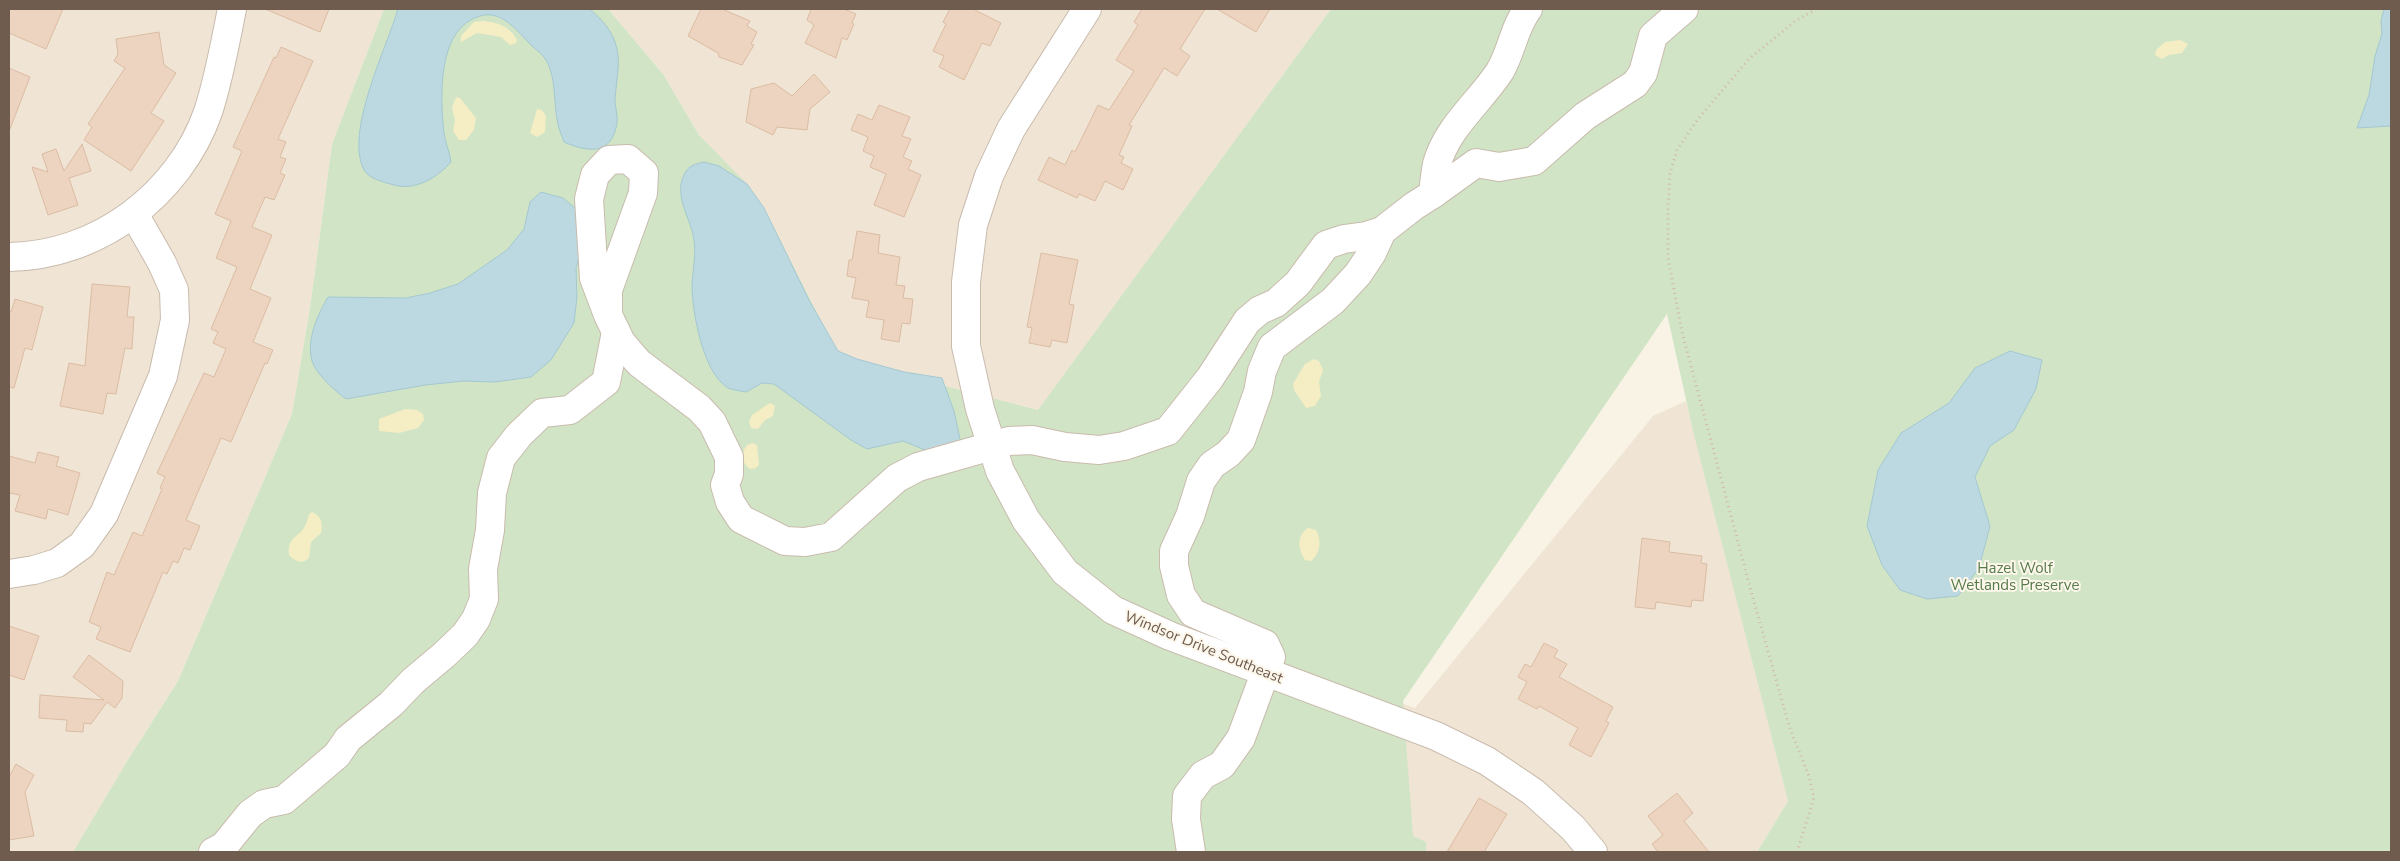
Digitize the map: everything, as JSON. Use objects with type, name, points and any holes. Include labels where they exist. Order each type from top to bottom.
[{"type":"street","points":[[9,257],[35,255],[98,237],[134,214],[176,172],[191,148],[207,113],[221,63],[232,9]]},
{"type":"street","name":"Windsor Drive Southeast","points":[[1086,9],[1011,129],[989,176],[973,225],[966,282],[966,346],[980,409],[1000,471],[1026,520],[1065,572],[1113,610],[1170,636],[1436,736],[1486,760],[1533,792],[1573,828],[1593,852]]},
{"type":"street","points":[[1433,194],[1438,162],[1452,134],[1499,73],[1513,44],[1519,20],[1528,9]]},
{"type":"street","points":[[213,852],[224,846],[250,814],[264,804],[284,800],[337,755],[348,739],[391,704],[413,681],[444,655],[464,635],[476,619],[484,599],[484,570],[490,530],[492,492],[501,458],[519,435],[542,413],[570,410],[606,382],[612,324],[608,290],[643,193],[644,173],[628,159],[609,160],[594,175],[589,199],[594,278],[612,324],[621,342],[639,363],[700,408],[712,422],[729,457],[729,474],[725,485],[730,502],[741,519],[785,541],[805,542],[831,537],[897,478],[918,467],[1010,441],[1032,440],[1065,447],[1099,450],[1124,446],[1168,431],[1210,378],[1247,321],[1284,296],[1298,283],[1326,245],[1382,231],[1476,163],[1499,167],[1534,161],[1585,116],[1635,84],[1643,73],[1653,36],[1684,9]]},
{"type":"street","points":[[9,574],[34,570],[57,563],[82,545],[104,514],[163,376],[175,320],[174,290],[162,263],[134,214]]},
{"type":"street","points":[[1191,852],[1186,819],[1187,796],[1203,775],[1222,765],[1241,738],[1271,657],[1265,644],[1193,613],[1181,595],[1174,566],[1174,551],[1190,516],[1201,481],[1212,465],[1228,454],[1241,440],[1258,392],[1262,371],[1272,347],[1333,301],[1358,274],[1372,253],[1382,231]]},
{"type":"path","points":[[1796,852],[1814,797],[1809,776],[1790,729],[1761,628],[1682,332],[1668,258],[1668,210],[1670,173],[1677,150],[1698,120],[1749,59],[1794,22],[1816,9]]},
{"type":"shaded area","points":[[9,9],[384,9],[332,144],[310,308],[292,414],[178,681],[73,852],[9,852]]},
{"type":"shaded area","points":[[608,9],[1331,9],[1039,410],[999,400],[1209,632],[1415,708],[1653,416],[1686,401],[1788,801],[1757,852],[1413,852],[971,433],[942,378],[904,372],[857,359],[838,351],[810,302],[764,208],[746,184],[699,135],[663,74]]},
{"type":"green space","name":"Hazel Wolf Wetlands Preserve","points":[[384,9],[608,9],[663,74],[699,135],[747,184],[764,208],[840,359],[1038,410],[1331,9],[2391,9],[2391,852],[1757,852],[1788,801],[1693,431],[1667,314],[1403,701],[1413,836],[1426,842],[1426,852],[73,852],[178,681],[292,414],[310,308],[332,144]]},
{"type":"sand","points":[[484,21],[507,28],[517,40],[516,43],[510,45],[501,37],[477,33],[461,42],[461,36],[474,22]]},
{"type":"sand","points":[[2180,40],[2188,44],[2182,53],[2169,55],[2162,59],[2155,55],[2156,50],[2165,42]]},
{"type":"sand","points":[[456,97],[460,98],[476,118],[474,130],[466,140],[459,140],[453,131],[455,120],[452,108]]},
{"type":"sand","points":[[537,109],[542,110],[546,116],[545,132],[537,137],[530,133]]},
{"type":"sand","points":[[1314,359],[1319,361],[1323,370],[1319,382],[1321,396],[1315,406],[1306,408],[1294,390],[1293,384],[1305,364]]},
{"type":"sand","points":[[770,403],[775,406],[773,416],[765,420],[758,429],[751,428],[749,422],[752,415]]},
{"type":"sand","points":[[405,409],[417,410],[423,414],[424,420],[418,428],[399,433],[379,431],[379,419]]},
{"type":"sand","points":[[753,443],[757,445],[759,465],[756,468],[750,469],[745,464],[743,455],[747,445]]},
{"type":"sand","points":[[312,512],[321,521],[321,533],[311,542],[309,558],[299,561],[289,555],[290,544],[303,530],[309,514]]},
{"type":"sand","points":[[1308,528],[1316,530],[1319,542],[1318,551],[1311,561],[1305,560],[1299,543],[1301,535]]},
{"type":"water","points":[[398,9],[590,9],[608,28],[617,49],[618,63],[615,100],[617,123],[610,141],[598,149],[582,148],[564,142],[556,116],[551,72],[544,57],[506,21],[494,16],[480,16],[466,23],[456,34],[444,65],[442,83],[443,118],[451,162],[432,178],[418,185],[394,185],[369,176],[364,170],[359,154],[359,135],[369,90]]},
{"type":"water","points":[[2384,9],[2391,9],[2391,126],[2357,128],[2369,95],[2375,56],[2382,34],[2381,21]]},
{"type":"water","points":[[704,162],[719,166],[747,184],[764,208],[810,302],[838,351],[857,359],[904,372],[942,378],[954,411],[962,448],[930,452],[903,441],[867,449],[851,440],[774,384],[762,383],[746,392],[728,388],[719,380],[706,356],[697,326],[692,285],[695,257],[694,240],[684,208],[681,190],[687,170],[693,165]]},
{"type":"water","points":[[541,192],[563,198],[576,209],[581,251],[576,268],[577,297],[574,323],[551,360],[531,377],[495,382],[464,381],[425,385],[346,399],[322,377],[312,361],[311,345],[317,319],[328,297],[406,298],[458,284],[507,250],[524,229],[530,202]]},
{"type":"water","points":[[2010,351],[2042,360],[2036,389],[2014,430],[1990,446],[1975,477],[1990,526],[1979,568],[1958,596],[1927,599],[1900,590],[1882,565],[1867,526],[1878,470],[1901,433],[1949,403],[1975,368]]},
{"type":"building","points":[[9,9],[63,9],[46,49],[9,33]]},
{"type":"building","points":[[265,9],[329,9],[320,32]]},
{"type":"building","points":[[701,9],[722,9],[750,21],[747,26],[757,32],[751,44],[754,45],[742,65],[719,57],[718,53],[688,36]]},
{"type":"building","points":[[811,9],[844,9],[856,14],[847,40],[842,38],[836,58],[805,43],[814,25],[807,20]]},
{"type":"building","points":[[950,9],[973,9],[1001,23],[990,46],[982,43],[964,80],[939,67],[944,56],[933,51],[946,24],[943,22]]},
{"type":"building","points":[[1142,9],[1205,9],[1180,49],[1190,56],[1177,76],[1164,68],[1129,125],[1132,126],[1119,155],[1124,157],[1121,163],[1133,169],[1123,190],[1105,181],[1095,201],[1079,194],[1077,198],[1038,180],[1049,157],[1065,165],[1072,150],[1075,152],[1098,105],[1109,110],[1134,71],[1116,60],[1138,25],[1134,22]]},
{"type":"building","points":[[1217,9],[1270,9],[1256,32]]},
{"type":"building","points":[[159,32],[164,65],[176,73],[151,113],[164,121],[131,171],[84,140],[92,127],[88,124],[125,68],[114,61],[118,54],[116,39]]},
{"type":"building","points":[[281,47],[313,61],[278,139],[286,142],[280,157],[286,159],[280,173],[285,175],[274,200],[265,197],[252,227],[272,235],[250,289],[271,298],[253,342],[273,350],[267,364],[265,363],[231,442],[221,438],[186,520],[200,526],[190,550],[184,548],[178,563],[173,561],[167,574],[163,572],[130,652],[96,639],[101,627],[89,622],[107,572],[114,575],[133,532],[142,536],[162,489],[160,488],[165,477],[157,473],[204,373],[214,377],[226,349],[213,343],[218,332],[211,329],[237,267],[216,258],[231,221],[215,214],[242,151],[233,147],[274,57],[276,58]]},
{"type":"building","points":[[9,68],[30,77],[10,129],[9,129]]},
{"type":"building","points":[[814,74],[830,92],[810,109],[807,130],[777,127],[773,135],[746,122],[751,89],[774,83],[792,96]]},
{"type":"building","points":[[879,105],[910,117],[902,136],[911,139],[903,157],[912,161],[908,169],[921,175],[904,217],[874,205],[886,174],[870,167],[874,156],[863,151],[868,137],[851,130],[858,114],[872,120]]},
{"type":"building","points":[[82,144],[91,171],[69,178],[78,205],[48,215],[32,167],[48,172],[42,154],[56,149],[64,171]]},
{"type":"building","points":[[857,231],[880,235],[878,253],[900,257],[896,285],[905,286],[903,298],[913,299],[910,324],[902,323],[899,342],[881,339],[884,320],[866,317],[869,301],[852,298],[856,278],[847,276],[849,260],[852,260]]},
{"type":"building","points":[[1041,253],[1078,260],[1069,304],[1074,305],[1067,343],[1052,340],[1050,347],[1029,343],[1032,328],[1027,327]]},
{"type":"building","points":[[92,284],[130,287],[127,317],[134,317],[132,349],[125,348],[116,394],[107,393],[103,414],[60,406],[69,363],[85,366]]},
{"type":"building","points":[[15,299],[43,307],[32,350],[25,348],[14,388],[9,387],[9,311],[11,312]]},
{"type":"building","points":[[38,452],[59,457],[56,466],[80,473],[68,515],[48,509],[46,519],[15,511],[20,495],[9,493],[9,456],[35,463]]},
{"type":"building","points":[[1642,538],[1670,542],[1669,552],[1702,556],[1701,563],[1707,564],[1703,601],[1692,600],[1691,607],[1656,602],[1655,609],[1635,607]]},
{"type":"building","points":[[9,626],[39,636],[24,680],[9,675]]},
{"type":"building","points":[[1544,643],[1558,650],[1554,657],[1567,664],[1559,677],[1613,707],[1606,721],[1609,723],[1591,757],[1569,745],[1578,728],[1539,706],[1537,709],[1518,699],[1527,682],[1518,677],[1525,664],[1531,667]]},
{"type":"building","points":[[89,655],[123,681],[122,698],[115,708],[107,702],[91,724],[84,723],[83,732],[66,731],[67,720],[39,718],[40,695],[104,700],[73,677]]},
{"type":"building","points":[[16,764],[34,775],[25,792],[34,836],[9,840],[9,777]]},
{"type":"building","points":[[1677,793],[1693,813],[1684,821],[1709,852],[1658,852],[1652,844],[1663,835],[1648,816]]},
{"type":"building","points":[[1479,798],[1507,814],[1484,852],[1447,852]]}]
